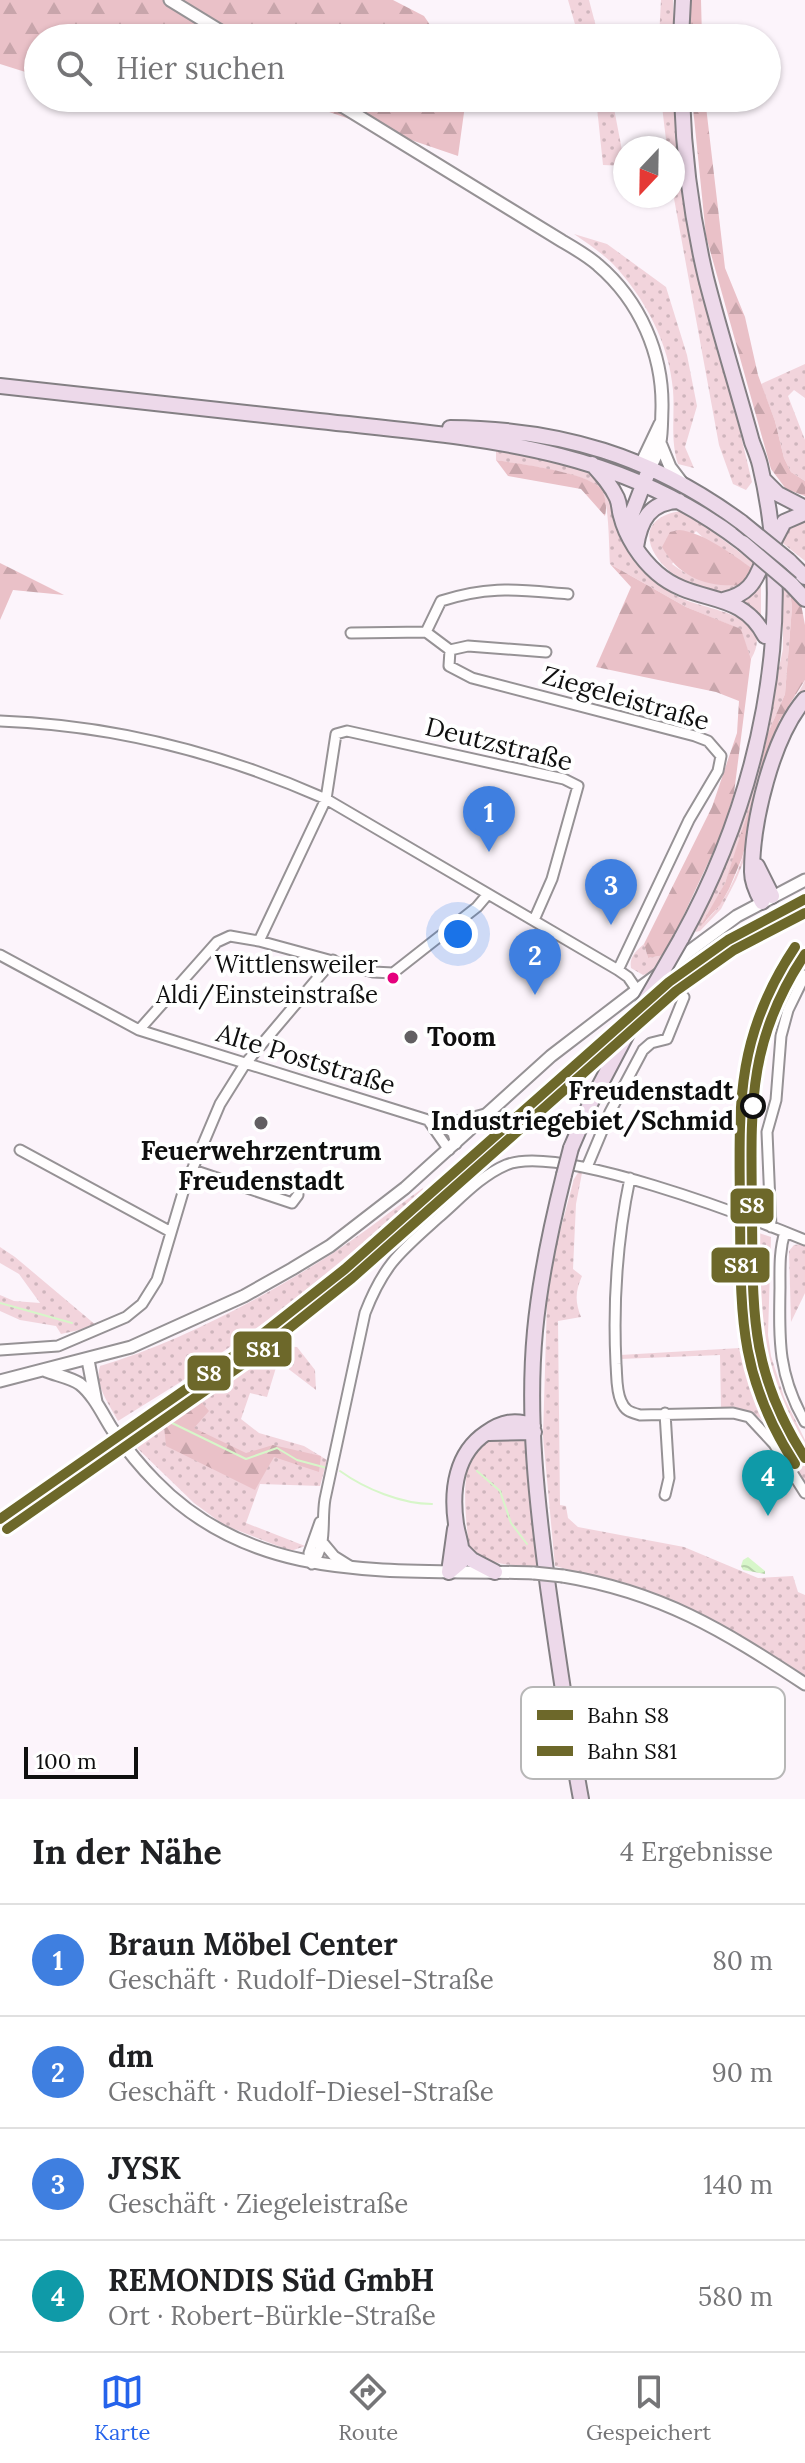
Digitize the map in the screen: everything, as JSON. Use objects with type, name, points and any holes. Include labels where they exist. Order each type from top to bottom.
[{"type":"main road","points":[[682,24],[683,0]]},
{"type":"main road","points":[[564,1687],[542,1537],[534,1429],[534,1335],[546,1246],[571,1148],[590,1104],[711,881],[741,804],[770,676],[772,653],[772,547],[763,478],[696,233],[683,112]]},
{"type":"main road","points":[[0,386],[504,442],[591,463],[680,501],[721,526],[805,599]]},
{"type":"main road","points":[[386,428],[495,428],[526,432],[572,440],[646,466],[683,484],[741,522],[805,577]]},
{"type":"main road","points":[[753,445],[763,561],[764,701]]},
{"type":"main road","points":[[591,463],[610,484],[626,529],[657,574],[687,591],[749,612],[765,636]]},
{"type":"main road","points":[[620,505],[646,466]]},
{"type":"main road","points":[[763,478],[778,494],[805,510]]},
{"type":"main road","points":[[626,529],[638,481]]},
{"type":"main road","points":[[636,547],[641,522],[648,513],[666,502],[680,501]]},
{"type":"main road","points":[[772,547],[784,522],[805,510]]},
{"type":"main road","points":[[721,601],[737,597],[749,588],[763,561]]},
{"type":"main road","points":[[767,899],[753,880],[768,772],[790,721],[805,699]]},
{"type":"main road","points":[[786,732],[805,714]]},
{"type":"main road","points":[[449,1572],[456,1523],[457,1476],[462,1457],[472,1443],[485,1433],[518,1414],[533,1391]]},
{"type":"main road","points":[[509,1421],[534,1429]]},
{"type":"main road","points":[[485,1433],[534,1429]]},
{"type":"main road","points":[[449,1572],[462,1561],[463,1551],[456,1523]]},
{"type":"main road","points":[[463,1551],[472,1560],[495,1572]]},
{"type":"main road","points":[[578,1779],[581,1799]]},
{"type":"street","points":[[170,0],[209,24]]},
{"type":"street","points":[[352,112],[597,264],[623,289],[652,341],[662,389],[661,445],[670,467],[683,484]]},
{"type":"street","points":[[646,466],[662,419]]},
{"type":"street","points":[[646,466],[661,445]]},
{"type":"street","points":[[351,633],[426,632],[441,601],[471,592],[506,589],[568,594]]},
{"type":"street","name":"Ziegeleistraße","points":[[426,632],[450,650],[449,666],[472,678],[639,724],[695,736],[708,741],[721,756],[718,771],[689,820],[618,970]]},
{"type":"street","points":[[450,650],[468,646],[546,652]]},
{"type":"street","points":[[0,721],[85,727],[136,736],[240,764],[326,799],[618,970],[637,990]]},
{"type":"street","name":"Deutzstraße","points":[[326,799],[336,734],[347,731],[564,779],[578,786],[552,879],[534,920]]},
{"type":"street","points":[[259,941],[326,799]]},
{"type":"street","points":[[0,1381],[131,1347],[172,1330],[292,1269],[359,1224],[453,1147],[551,1056],[709,935],[767,899],[805,880]]},
{"type":"street","points":[[139,1030],[217,942],[230,936],[373,972],[393,973],[477,907],[488,894]]},
{"type":"street","name":"Alte Poststraße","points":[[0,955],[139,1030],[428,1120],[459,1121],[489,1113]]},
{"type":"street","points":[[0,1350],[58,1346],[126,1317],[142,1304],[151,1292],[184,1189],[220,1104],[245,1064],[333,960]]},
{"type":"street","points":[[771,1227],[767,1132],[776,1100],[778,1052],[788,1010],[805,975]]},
{"type":"street","points":[[587,1167],[610,1112],[643,1050],[651,1043],[667,1039],[684,997]]},
{"type":"street","points":[[428,1120],[453,1147]]},
{"type":"street","points":[[440,1122],[453,1133],[453,1147]]},
{"type":"street","points":[[20,1150],[171,1232]]},
{"type":"street","points":[[312,1564],[309,1553],[322,1518],[365,1313],[375,1287],[388,1265],[486,1176],[507,1164],[530,1159],[587,1167],[630,1178],[805,1240]]},
{"type":"street","points":[[193,1170],[292,1203],[298,1195]]},
{"type":"street","points":[[630,1178],[620,1235],[615,1320],[618,1393],[622,1404],[628,1411],[640,1415],[733,1413],[749,1417],[774,1444],[805,1493]]},
{"type":"street","points":[[745,1218],[768,1203]]},
{"type":"street","points":[[785,1232],[780,1247],[778,1341],[791,1398],[805,1422]]},
{"type":"street","points":[[79,1384],[83,1361]]},
{"type":"street","points":[[83,1361],[97,1406]]},
{"type":"street","points":[[45,1371],[79,1384],[129,1452],[183,1506],[243,1541],[312,1564],[357,1570],[534,1573],[625,1588],[669,1604],[741,1641],[805,1684]]},
{"type":"street","points":[[665,1413],[669,1478],[665,1495]]},
{"type":"street","points":[[312,1564],[324,1544],[322,1518]]},
{"type":"street","points":[[324,1544],[334,1556],[357,1570]]},
{"type":"shaded area","points":[[568,0],[589,0],[595,24],[575,24]]},
{"type":"shaded area","points":[[661,0],[673,0],[674,24],[660,24]]},
{"type":"shaded area","points":[[597,112],[615,112],[619,136],[613,136],[613,165],[603,165]]},
{"type":"shaded area","points":[[663,112],[679,112],[681,136],[666,136]]},
{"type":"shaded area","points":[[685,185],[687,210],[752,482],[746,490],[733,484],[719,445],[676,208],[685,208]]},
{"type":"shaded area","points":[[574,234],[607,244],[666,287],[687,355],[697,406],[685,447],[694,468],[678,464],[674,446],[671,372],[654,322],[625,277]]},
{"type":"shaded area","points":[[805,364],[805,398],[794,390],[788,396],[805,440],[805,481],[791,472],[784,458],[761,384]]},
{"type":"shaded area","points":[[496,449],[566,462],[586,469],[596,477],[614,504],[638,555],[657,582],[688,601],[739,618],[749,625],[757,645],[751,659],[740,629],[686,607],[610,564],[606,505],[602,491],[595,484],[570,474],[496,460]]},
{"type":"shaded area","points":[[681,511],[754,563],[753,569],[696,531],[672,564],[705,581],[743,585],[722,591],[699,588],[679,578],[662,564],[652,548],[650,532],[659,519]]},
{"type":"shaded area","points":[[805,522],[805,561],[780,541],[791,528]]},
{"type":"shaded area","points":[[761,582],[760,619],[753,609],[739,601]]},
{"type":"shaded area","points":[[783,586],[790,592],[792,607],[785,694],[768,733],[755,790],[725,883],[705,922],[735,878],[770,747],[782,717],[805,680],[805,694],[755,820],[736,880],[721,909],[700,931],[695,932],[728,858],[753,789],[783,649]]},
{"type":"shaded area","points":[[644,944],[648,958],[665,955],[651,973],[643,975],[631,968],[631,961]]},
{"type":"shaded area","points":[[579,1171],[582,1173],[576,1204],[573,1269],[582,1276],[577,1297],[581,1317],[558,1321],[560,1505],[566,1506],[568,1518],[578,1527],[684,1547],[758,1578],[793,1576],[798,1592],[805,1595],[805,1676],[746,1639],[685,1609],[622,1585],[555,1566],[543,1436],[547,1302],[555,1250],[574,1179]]},
{"type":"shaded area","points":[[423,1188],[424,1193],[279,1312],[179,1383],[118,1421],[101,1387],[100,1366],[190,1332],[250,1302],[333,1253]]},
{"type":"shaded area","points":[[759,1233],[771,1237],[768,1335],[771,1356],[784,1397],[805,1440],[805,1448],[786,1418],[762,1349],[757,1304]]},
{"type":"shaded area","points":[[794,1245],[805,1245],[805,1293],[791,1322],[789,1251]]},
{"type":"shaded area","points":[[0,1247],[97,1326],[61,1334],[56,1326],[20,1320],[0,1311],[0,1295],[14,1301],[40,1303],[19,1274],[0,1263]]},
{"type":"shaded area","points":[[735,1279],[741,1281],[745,1352],[764,1403],[769,1405],[805,1463],[805,1482],[760,1418],[738,1409],[721,1408],[720,1355],[620,1359],[620,1355],[740,1348]]},
{"type":"shaded area","points":[[268,1345],[297,1347],[315,1370],[316,1390],[278,1361],[267,1397],[250,1393],[241,1419],[259,1433],[304,1446],[327,1460],[320,1486],[260,1484],[246,1523],[305,1546],[291,1551],[224,1525],[194,1503],[135,1446],[129,1435]]},
{"type":"shaded area","points":[[520,1436],[530,1444],[538,1567],[490,1561],[469,1546],[465,1488],[471,1458],[478,1447],[488,1440]]},
{"type":"green space","points":[[0,0],[393,0],[424,16],[429,24],[24,24],[24,72],[0,64]]},
{"type":"green space","points":[[691,0],[701,0],[702,24],[689,24]]},
{"type":"green space","points":[[329,112],[464,112],[458,156]]},
{"type":"green space","points":[[693,112],[707,112],[725,268],[745,317],[758,375],[775,421],[784,458],[791,472],[805,481],[805,496],[786,489],[771,469],[706,236]]},
{"type":"green space","points":[[496,460],[584,478],[602,490],[605,516],[581,489],[508,476]]},
{"type":"green space","points":[[679,530],[708,540],[753,569],[743,585],[706,582],[677,566],[662,547],[670,532]]},
{"type":"green space","points":[[0,563],[64,595],[13,590],[0,620]]},
{"type":"green space","points":[[610,564],[686,607],[741,629],[751,659],[734,793],[722,833],[665,955],[648,958],[644,944],[712,807],[737,733],[739,701],[716,692],[596,667],[631,587]]},
{"type":"green space","points":[[790,592],[801,604],[805,625],[805,680],[779,721],[742,858],[729,889],[720,905],[700,927],[725,883],[755,790],[768,733],[785,694],[792,607]]},
{"type":"green space","points":[[199,1399],[209,1411],[194,1428],[246,1453],[273,1445],[321,1456],[319,1472],[274,1457],[255,1490],[166,1446],[164,1426]]},
{"type":"water","points":[[748,1557],[765,1574],[743,1570],[743,1560]]},
{"type":"waterway","points":[[0,1303],[72,1323]]},
{"type":"waterway","points":[[170,1422],[246,1459],[277,1448],[297,1460],[327,1468]]},
{"type":"waterway","points":[[340,1471],[384,1494],[432,1504]]},
{"type":"waterway","points":[[477,1471],[500,1491],[511,1523],[527,1544]]},
{"type":"rail line","name":"S8","points":[[0,1519],[242,1350],[345,1269],[669,982],[728,940],[805,899]]},
{"type":"rail line","name":"S81","points":[[7,1529],[249,1360],[352,1278],[676,991],[734,950],[805,913]]},
{"type":"rail line","name":"S81","points":[[795,947],[775,980],[751,1042],[741,1105],[740,1172],[741,1280],[746,1341],[762,1401],[795,1464]]},
{"type":"rail line","name":"S8","points":[[805,954],[786,986],[762,1048],[756,1078],[752,1141],[753,1280],[758,1340],[773,1397],[805,1458]]},
{"type":"place","name":"Braun Möbel Center","points":[[489,852]]},
{"type":"place","name":"JYSK","points":[[611,925]]},
{"type":"place","name":"Wittlensweiler Aldi/Einsteinstraße","points":[[393,978]]},
{"type":"place","name":"dm","points":[[535,995]]},
{"type":"place","name":"Toom","points":[[411,1037]]},
{"type":"place","name":"Freudenstadt Industriegebiet/Schmid","points":[[753,1106]]},
{"type":"place","name":"Feuerwehrzentrum Freudenstadt","points":[[261,1123]]},
{"type":"place","name":"REMONDIS Süd GmbH","points":[[768,1516]]}]
